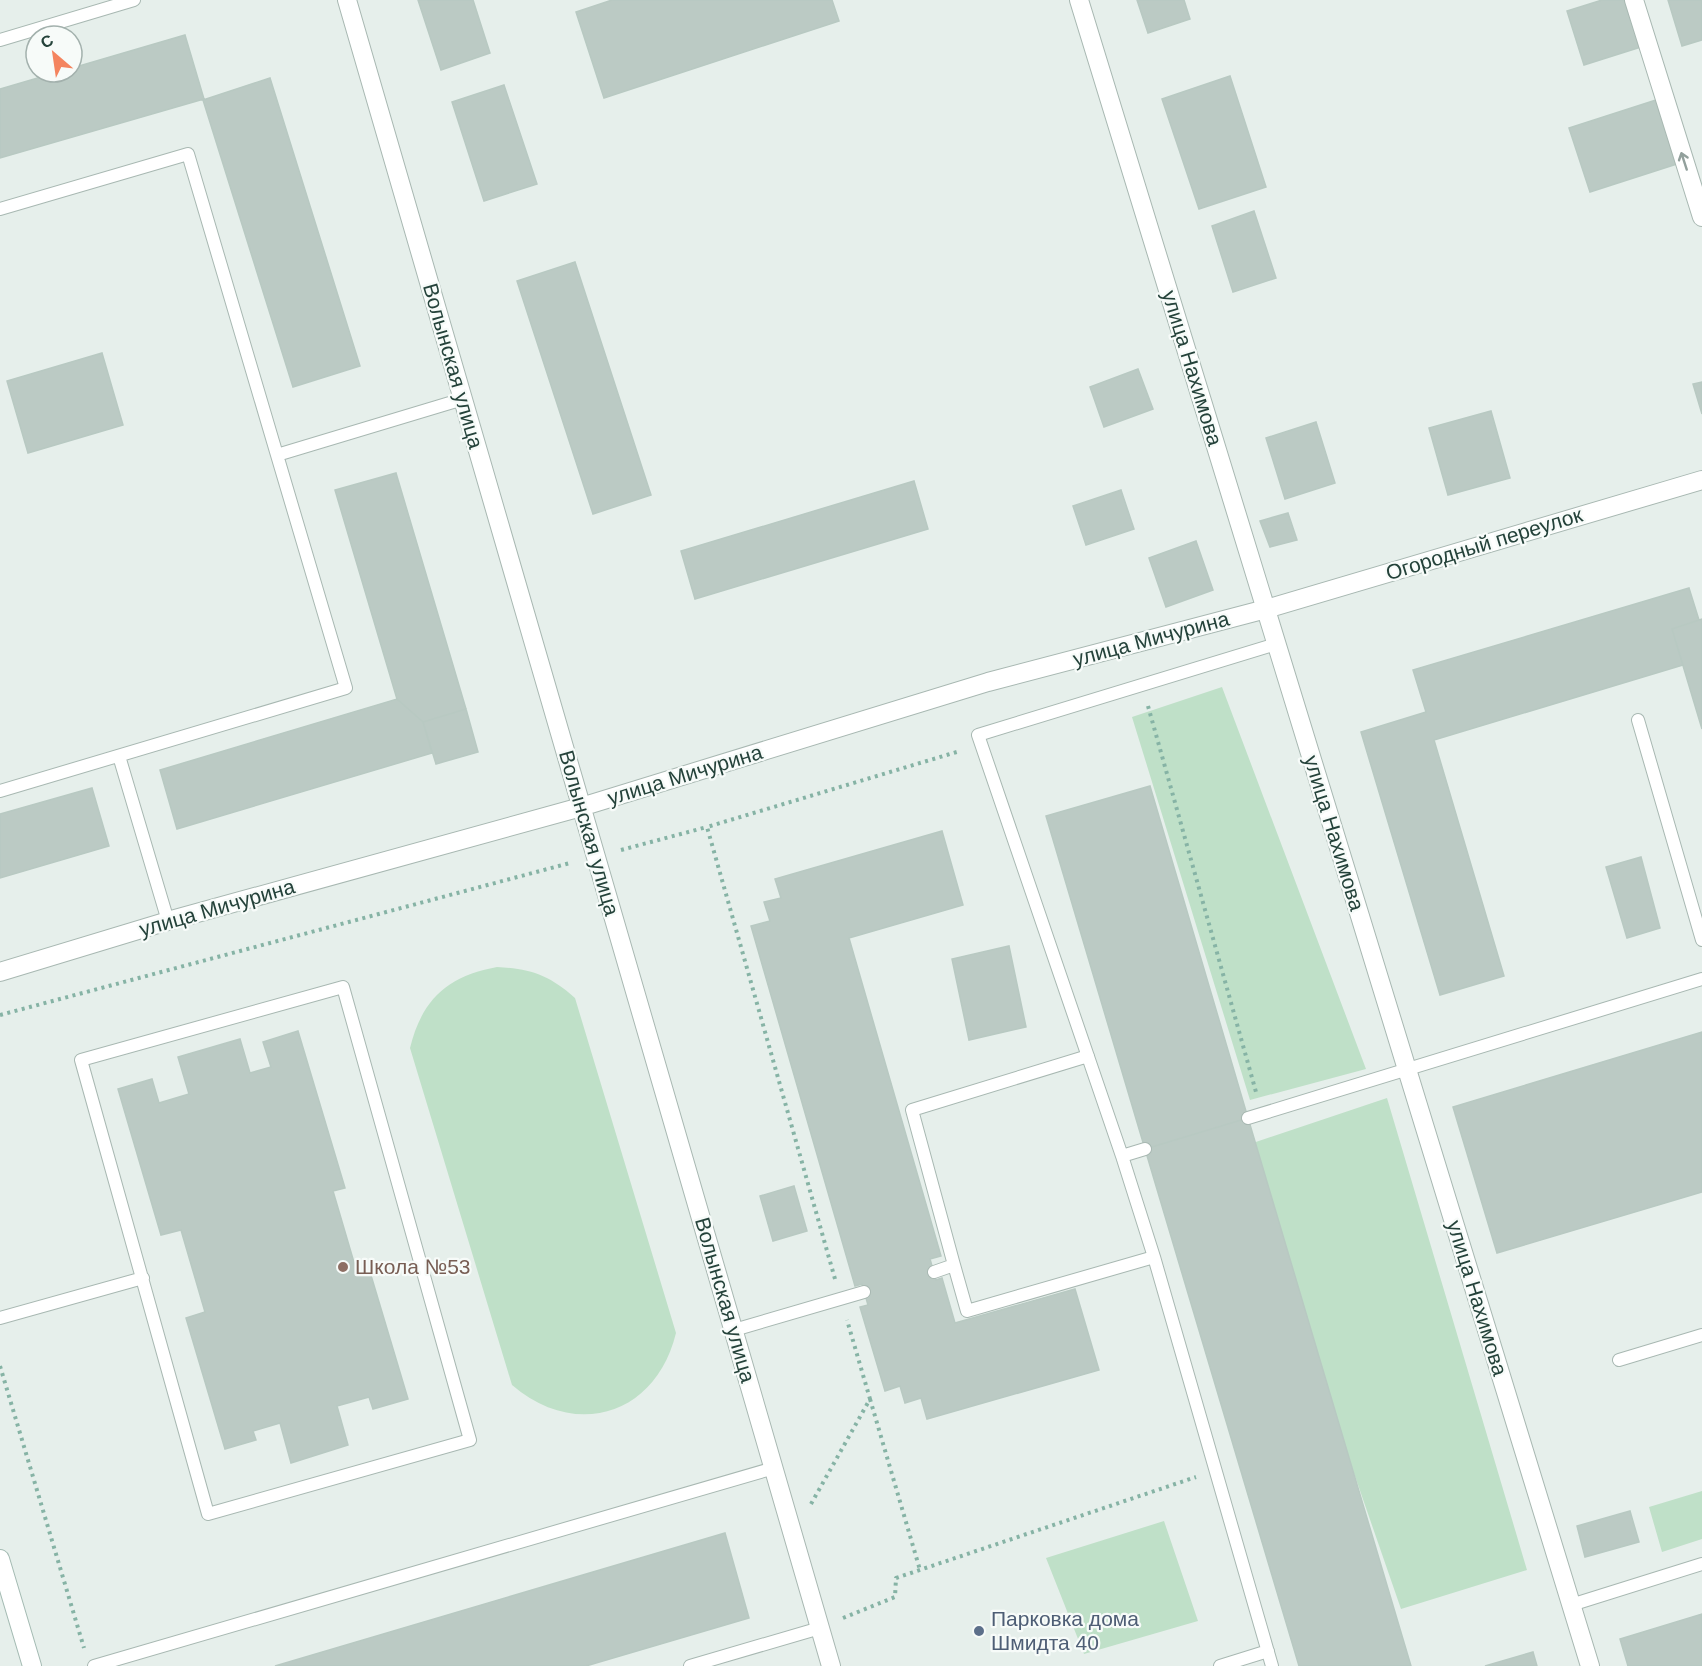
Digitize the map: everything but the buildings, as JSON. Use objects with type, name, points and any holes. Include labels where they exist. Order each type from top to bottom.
[{"type":"street","name":"Волынская улица","points":[[347,0],[831,1666]]},
{"type":"street","name":"улица Нахимова","points":[[1079,0],[1590,1666]]},
{"type":"street","points":[[1634,0],[1702,217]]},
{"type":"street","name":"Огородный переулок","points":[[1266,609],[1702,480]]},
{"type":"street","name":"улица Мичурина","points":[[0,972],[168,921],[581,807],[988,682],[1266,609]]},
{"type":"street","points":[[0,1559],[32,1666]]},
{"type":"lane","points":[[0,40],[134,0]]},
{"type":"lane","points":[[0,209],[188,154],[346,688],[0,791]]},
{"type":"lane","points":[[277,455],[463,399]]},
{"type":"lane","points":[[1272,1666],[1154,1257],[1122,1156],[978,735],[1276,644]]},
{"type":"lane","points":[[1638,720],[1702,940]]},
{"type":"lane","points":[[118,756],[168,921]]},
{"type":"lane","points":[[1248,1118],[1702,979]]},
{"type":"lane","points":[[342,987],[470,1440],[208,1514],[142,1278],[81,1060],[342,987]]},
{"type":"lane","points":[[1088,1056],[912,1110],[967,1311],[1154,1257]]},
{"type":"lane","points":[[1122,1156],[1145,1149]]},
{"type":"lane","points":[[934,1272],[954,1265]]},
{"type":"lane","points":[[0,1318],[142,1278]]},
{"type":"lane","points":[[734,1330],[864,1292]]},
{"type":"lane","points":[[1619,1360],[1702,1335]]},
{"type":"lane","points":[[94,1666],[774,1468]]},
{"type":"lane","points":[[1571,1605],[1702,1564]]},
{"type":"lane","points":[[690,1666],[820,1628]]},
{"type":"lane","points":[[1220,1666],[1268,1651]]},
{"type":"path","points":[[1148,706],[1263,1114]]},
{"type":"path","points":[[0,1015],[707,827],[981,744]]},
{"type":"path","points":[[707,827],[840,1299],[920,1570]]},
{"type":"path","points":[[0,1366],[86,1655]]},
{"type":"path","points":[[794,1536],[870,1399]]},
{"type":"path","points":[[820,1628],[895,1597],[896,1578],[1216,1471]]},
{"type":"green space","points":[[1222,687],[1366,1069],[1250,1100],[1132,717]]},
{"type":"green space","points":[[497,967],[520,969],[539,975],[557,984],[575,998],[676,1333],[666,1361],[651,1383],[632,1400],[611,1410],[587,1414],[562,1412],[537,1402],[512,1385],[410,1048],[422,1016],[440,992],[464,977]]},
{"type":"green space","points":[[1387,1098],[1527,1570],[1401,1609],[1241,1147]]},
{"type":"green space","points":[[1702,1491],[1702,1539],[1662,1552],[1649,1507]]},
{"type":"green space","points":[[1164,1521],[1198,1621],[1084,1654],[1046,1558]]},
{"type":"place","name":"Школа №53","points":[[343,1267]]},
{"type":"place","name":"Парковка дома Шмидта 40","points":[[979,1631]]}]
